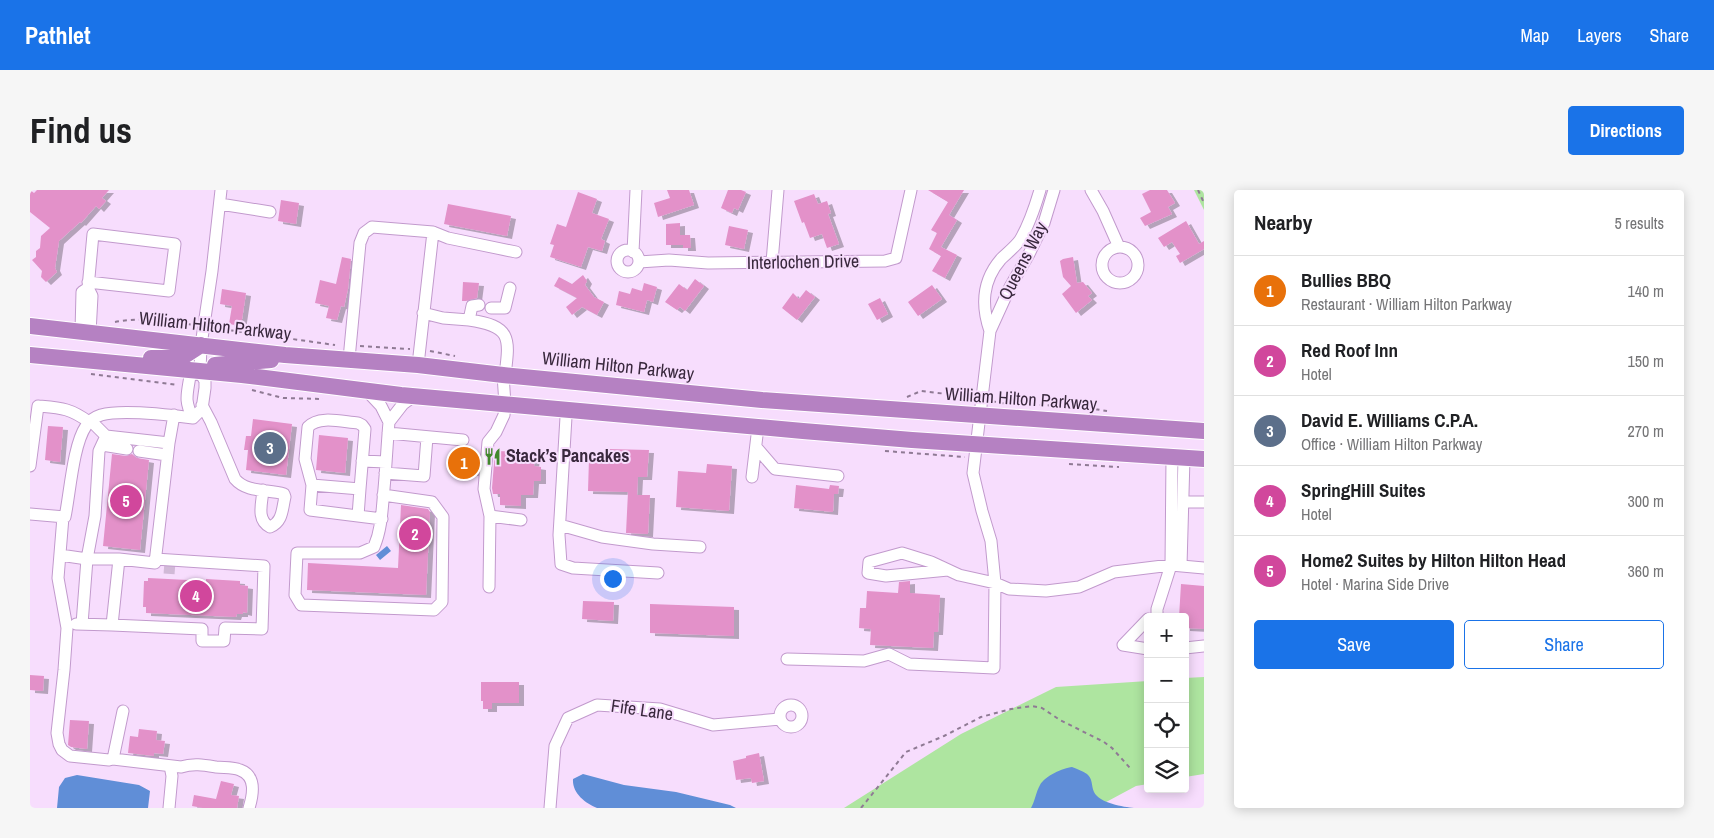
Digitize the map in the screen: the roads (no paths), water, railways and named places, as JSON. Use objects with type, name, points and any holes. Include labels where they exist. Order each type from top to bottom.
[{"type":"highway","name":"William Hilton Parkway","points":[[30,326],[285,354],[315,356],[349,353],[418,357],[504,375],[762,400],[1204,431]]},
{"type":"highway","points":[[30,332],[80,332]]},
{"type":"highway","points":[[61,358],[181,358],[201,345]]},
{"type":"highway","points":[[30,355],[242,375],[414,396],[758,427],[912,440],[1204,459]]},
{"type":"highway","points":[[200,372],[214,365],[315,356]]},
{"type":"street","points":[[193,418],[202,409],[205,381],[200,372],[201,345],[205,326],[221,190]]},
{"type":"street","points":[[636,190],[633,252],[636,254],[639,262]]},
{"type":"street","points":[[772,262],[778,190]]},
{"type":"street","name":"Interlochen Drive","points":[[633,252],[629,250],[621,253],[617,260],[623,271],[631,272],[638,266],[639,262],[669,260],[708,263],[885,261],[896,258],[911,190]]},
{"type":"street","name":"Queens Way","points":[[990,331],[985,316],[984,291],[990,276],[1000,261],[1019,241],[1040,190]]},
{"type":"street","name":"Queens Way","points":[[787,659],[864,661],[889,654],[909,664],[994,668],[995,583],[992,540],[982,511],[973,473],[981,398],[990,331],[1010,287],[1044,223],[1054,190]]},
{"type":"street","points":[[1091,190],[1103,211],[1118,247]]},
{"type":"street","points":[[220,204],[270,212]]},
{"type":"street","points":[[349,353],[360,243],[364,233],[372,227],[433,232],[448,238],[516,252]]},
{"type":"street","points":[[418,357],[433,232]]},
{"type":"street","points":[[80,332],[92,296],[88,285],[93,234],[175,244],[169,291],[88,285]]},
{"type":"street","points":[[488,322],[492,321],[495,315],[495,311],[491,308],[505,308],[510,288]]},
{"type":"street","points":[[469,320],[472,306],[479,305]]},
{"type":"street","points":[[423,313],[443,318],[488,322],[506,335],[508,343],[504,375],[504,414],[496,432],[488,442],[484,489],[490,516],[489,587]]},
{"type":"street","points":[[193,418],[186,405],[188,386],[190,376],[200,372]]},
{"type":"street","points":[[366,390],[381,406],[389,428],[379,534],[374,547],[360,553],[297,553],[295,595],[302,605],[434,610],[442,602],[443,517],[432,502],[383,495]]},
{"type":"street","points":[[389,428],[404,404],[414,396]]},
{"type":"street","points":[[202,405],[235,479],[244,487],[263,490]]},
{"type":"street","points":[[30,466],[38,406],[66,408],[90,422],[104,441],[126,449]]},
{"type":"street","points":[[564,409],[566,417],[560,525],[562,564],[573,568],[658,573]]},
{"type":"street","points":[[193,418],[174,415],[115,413],[102,415],[90,422],[82,434],[65,517],[63,517],[58,578],[66,624],[64,670],[56,733],[62,750],[70,756],[113,759],[181,768],[198,764],[241,770],[252,782],[254,792],[249,808]]},
{"type":"street","points":[[158,563],[168,449],[174,415]]},
{"type":"street","points":[[358,516],[365,428],[362,425],[334,421],[316,421],[308,427],[305,459],[312,485],[310,510],[358,516],[382,518]]},
{"type":"street","points":[[752,477],[758,427]]},
{"type":"street","points":[[389,428],[427,437],[464,440]]},
{"type":"street","points":[[362,461],[424,476],[427,437]]},
{"type":"street","points":[[104,441],[168,449]]},
{"type":"street","points":[[82,624],[87,559],[95,516],[99,451],[104,441]]},
{"type":"street","points":[[756,447],[775,469],[838,476]]},
{"type":"street","points":[[139,451],[168,449]]},
{"type":"street","points":[[1154,613],[1176,566],[1183,502],[1178,458]]},
{"type":"street","points":[[1176,566],[1178,458]]},
{"type":"street","points":[[312,485],[360,489]]},
{"type":"street","points":[[1183,502],[1204,502]]},
{"type":"street","points":[[30,514],[63,517]]},
{"type":"street","points":[[490,516],[521,520]]},
{"type":"street","points":[[560,525],[602,537],[652,544],[700,547]]},
{"type":"street","points":[[948,570],[886,576],[868,573],[869,562],[902,553],[930,562],[948,570],[958,575],[995,583],[1009,589],[1046,591],[1080,587],[1114,572],[1176,566],[1204,568]]},
{"type":"street","points":[[60,554],[87,559],[119,559],[158,563],[188,561],[264,566],[262,629],[225,628],[224,641],[202,641],[202,629],[66,624]]},
{"type":"street","points":[[112,625],[119,559]]},
{"type":"street","points":[[177,569],[188,561]]},
{"type":"street","points":[[1144,624],[1123,645],[1144,648]]},
{"type":"street","points":[[1189,648],[1204,646]]},
{"type":"street","name":"Fife Lane","points":[[550,808],[555,746],[568,718],[597,704],[660,709],[713,725],[780,719]]},
{"type":"street","points":[[113,759],[122,711]]},
{"type":"street","points":[[169,808],[172,776],[170,766]]},
{"type":"water","points":[[387,546],[391,551],[380,560],[376,555]]},
{"type":"water","points":[[1072,767],[1089,776],[1094,792],[1101,799],[1112,804],[1134,808],[1031,808],[1042,782],[1054,773]]},
{"type":"water","points":[[583,774],[624,785],[676,792],[736,808],[597,808],[584,800],[575,789],[573,779]]},
{"type":"water","points":[[77,775],[139,785],[150,791],[148,808],[57,808],[59,787],[65,778]]},
{"type":"tunnel","points":[[164,568],[177,569]]},
{"type":"place","name":"David E. Williams C.P.A.","points":[[270,448]]},
{"type":"place","name":"Stack’s Pancakes","points":[[492,456]]},
{"type":"place","name":"Bullies BBQ","points":[[464,463]]},
{"type":"place","name":"Home2 Suites by Hilton Hilton Head","points":[[126,501]]},
{"type":"place","name":"Red Roof Inn","points":[[415,534]]},
{"type":"place","name":"SpringHill Suites","points":[[196,596]]}]
